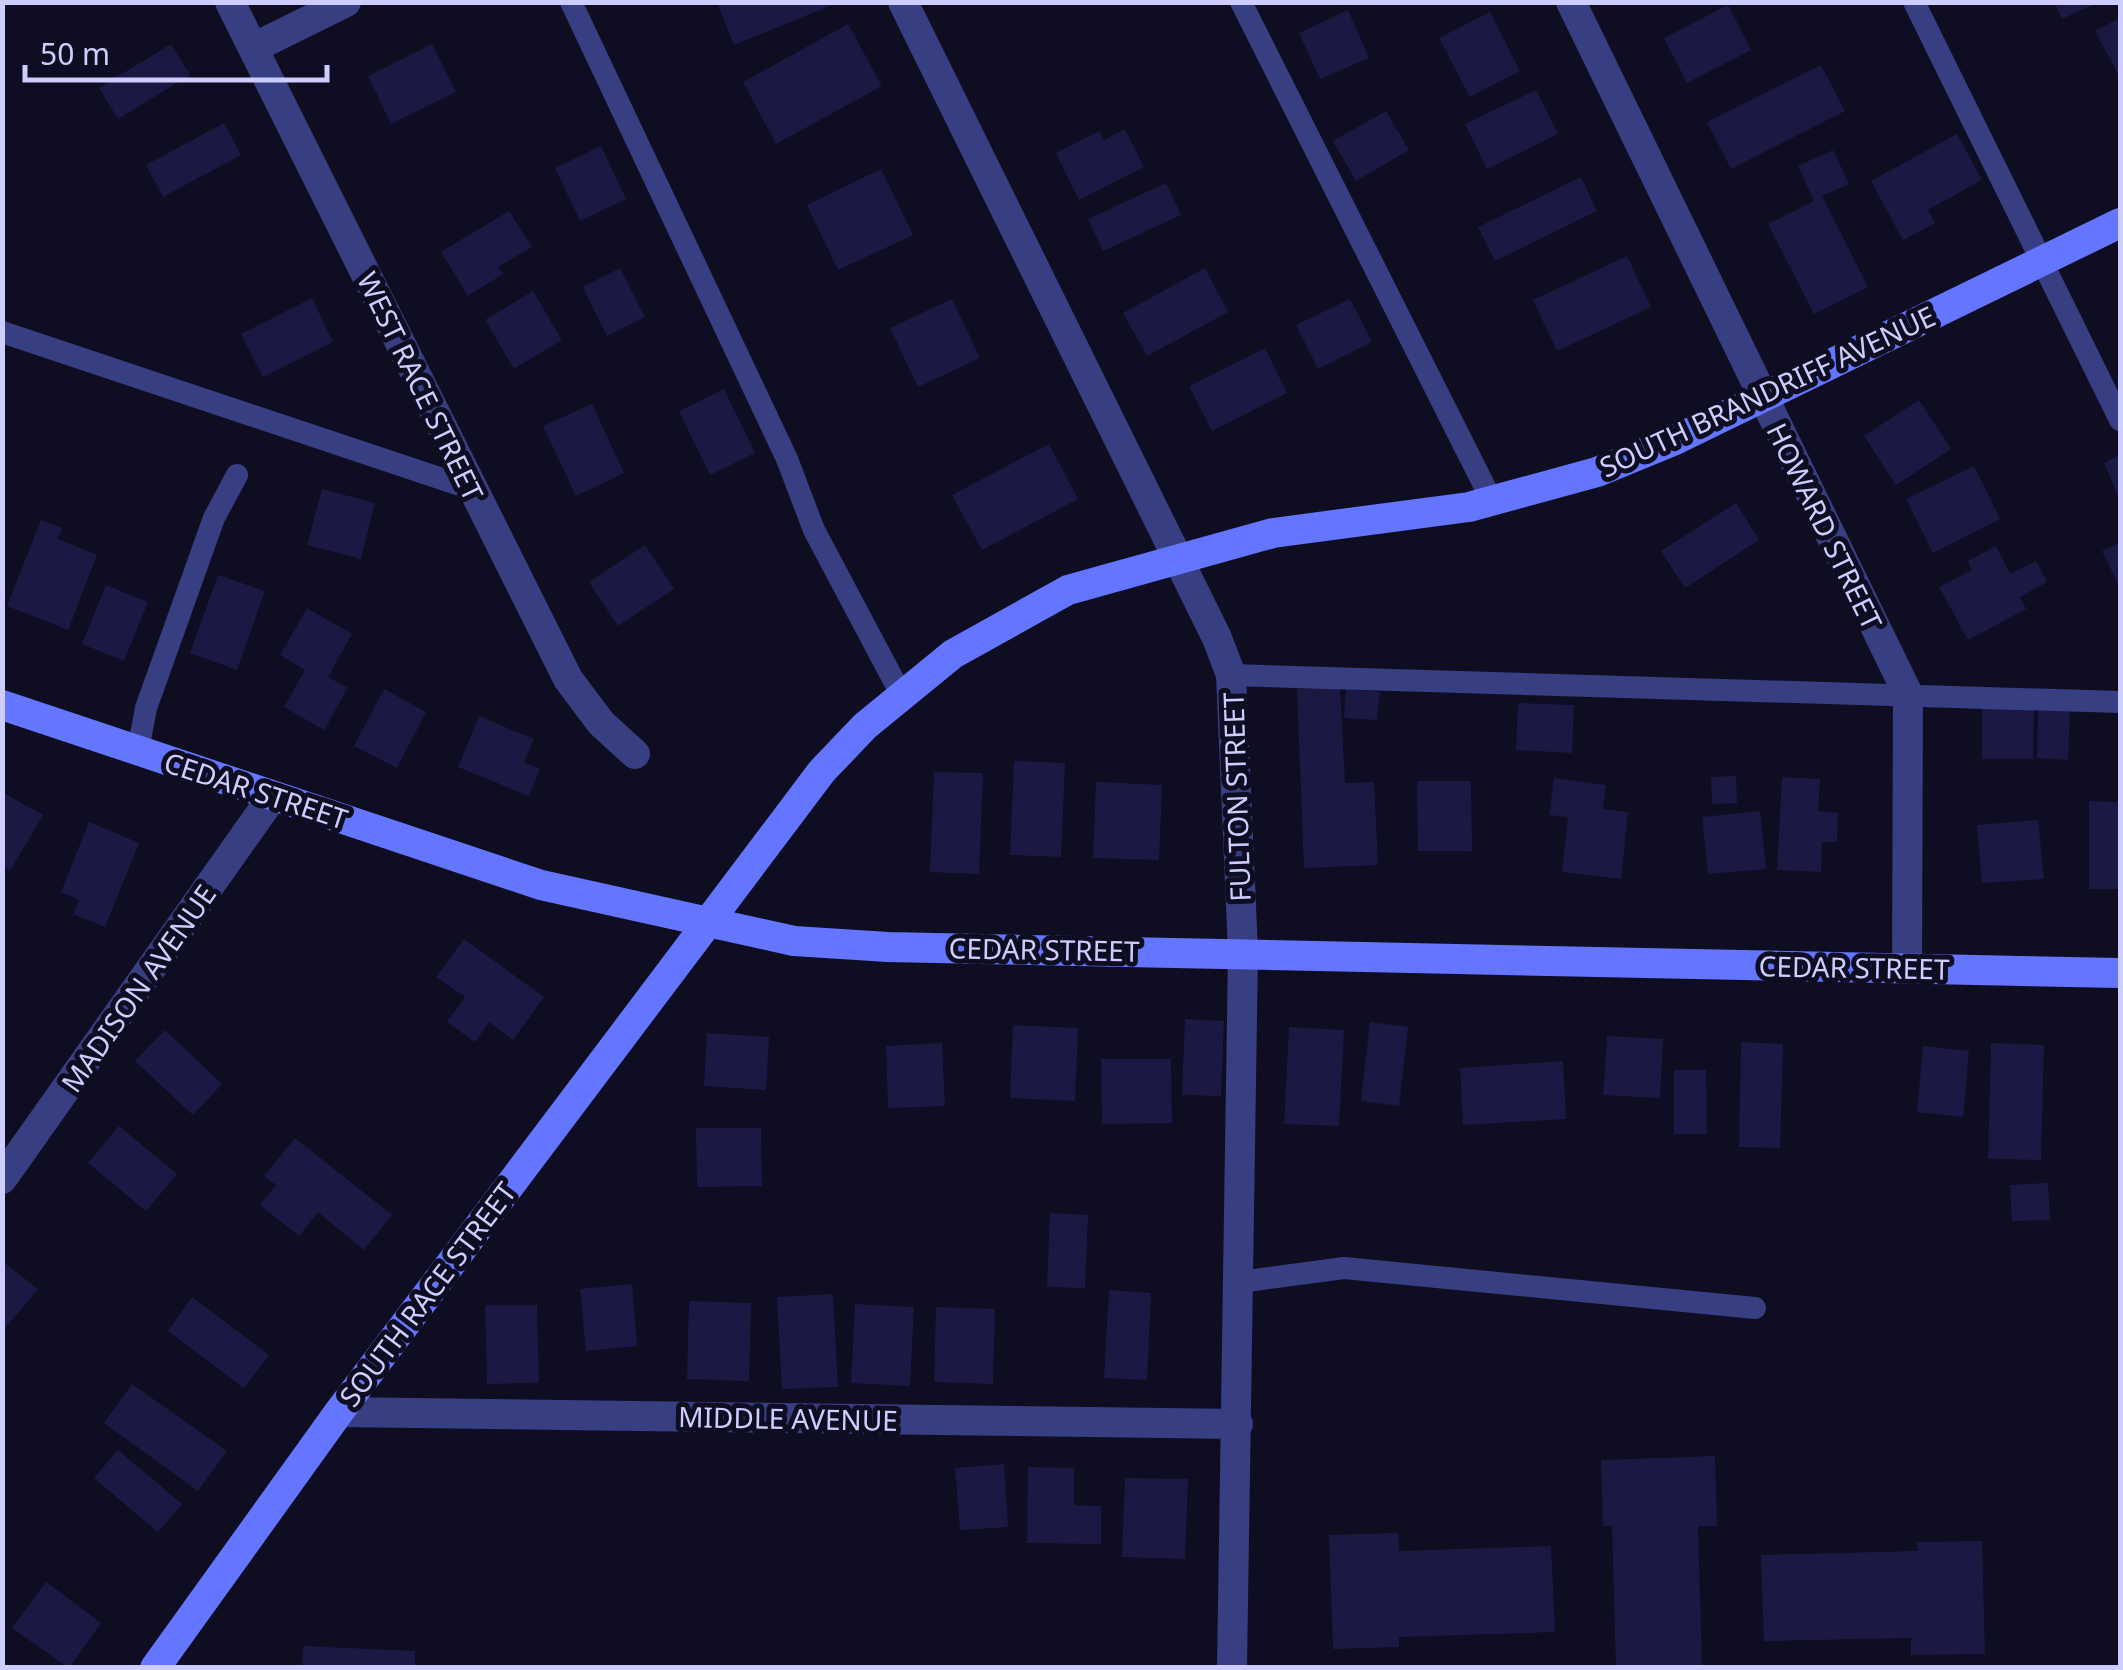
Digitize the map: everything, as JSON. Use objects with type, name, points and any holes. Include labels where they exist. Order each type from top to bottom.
[{"type":"main road","name":"SOUTH BRANDRIFF AVENUE","points":[[704,923],[822,771],[865,726],[953,654],[1068,590],[1273,533],[1492,501],[1597,472],[1762,398],[2120,223]]},
{"type":"main road","name":"CEDAR STREET","points":[[2,706],[541,885],[794,941],[888,947],[2120,973]]},
{"type":"main road","name":"SOUTH RACE STREET","points":[[154,1668],[339,1412],[704,923]]},
{"type":"street","name":"WEST RACE STREET","points":[[230,2],[568,678],[600,723],[635,754]]},
{"type":"street","points":[[253,48],[346,2]]},
{"type":"street","name":"FULTON STREET","points":[[903,2],[1177,557],[1231,675],[1242,952],[1232,1668]]},
{"type":"street","name":"HOWARD STREET","points":[[1571,2],[1908,694],[1907,968]]},
{"type":"street","name":"MADISON AVENUE","points":[[2,1179],[273,796]]},
{"type":"street","name":"MIDDLE AVENUE","points":[[339,1412],[1238,1424]]},
{"type":"lane","points":[[571,2],[780,442],[814,530],[902,696]]},
{"type":"lane","points":[[1241,2],[1492,501]]},
{"type":"lane","points":[[1914,2],[2120,420]]},
{"type":"lane","points":[[2,332],[472,490]]},
{"type":"lane","points":[[138,751],[146,708],[214,518],[237,475]]},
{"type":"lane","points":[[1231,675],[2120,702]]},
{"type":"lane","points":[[1240,1282],[1344,1268],[1756,1308]]},
{"type":"building","points":[[717,2],[837,2],[837,3],[734,45]]},
{"type":"building","points":[[2054,2],[2099,2],[2062,19]]},
{"type":"building","points":[[1728,5],[1751,50],[1687,83],[1664,38]]},
{"type":"building","points":[[1348,10],[1369,58],[1320,79],[1299,33]]},
{"type":"building","points":[[1490,12],[1520,71],[1470,97],[1439,38]]},
{"type":"building","points":[[2120,18],[2120,78],[2095,31]]},
{"type":"building","points":[[848,24],[882,86],[776,144],[743,82]]},
{"type":"building","points":[[171,44],[190,75],[118,119],[99,88]]},
{"type":"building","points":[[432,44],[456,92],[391,124],[368,76]]},
{"type":"building","points":[[1821,65],[1845,111],[1731,169],[1707,122]]},
{"type":"building","points":[[1536,90],[1558,134],[1487,169],[1465,124]]},
{"type":"building","points":[[1386,111],[1409,150],[1356,181],[1333,141]]},
{"type":"building","points":[[224,123],[241,155],[163,197],[146,165]]},
{"type":"building","points":[[1125,129],[1144,167],[1079,200],[1056,153],[1099,131],[1104,140]]},
{"type":"building","points":[[1957,134],[1982,180],[1928,210],[1935,223],[1903,240],[1871,181]]},
{"type":"building","points":[[601,146],[626,199],[580,221],[555,168]]},
{"type":"building","points":[[1833,150],[1849,184],[1822,196],[1868,287],[1814,314],[1768,224],[1814,201],[1798,166]]},
{"type":"building","points":[[881,169],[913,235],[838,270],[807,205]]},
{"type":"building","points":[[1581,177],[1597,211],[1495,261],[1478,227]]},
{"type":"building","points":[[1166,183],[1181,215],[1103,251],[1088,219]]},
{"type":"building","points":[[509,211],[532,247],[498,267],[503,274],[468,296],[441,252]]},
{"type":"building","points":[[1627,256],[1651,307],[1557,351],[1533,300]]},
{"type":"building","points":[[620,268],[645,317],[607,336],[583,287]]},
{"type":"building","points":[[1205,268],[1228,312],[1147,356],[1123,313]]},
{"type":"building","points":[[533,291],[562,340],[514,369],[485,320]]},
{"type":"building","points":[[312,298],[333,342],[263,377],[241,334]]},
{"type":"building","points":[[952,299],[980,358],[918,387],[890,328]]},
{"type":"building","points":[[1350,299],[1372,342],[1318,369],[1296,325]]},
{"type":"building","points":[[1265,348],[1287,393],[1212,431],[1189,386]]},
{"type":"building","points":[[724,389],[755,453],[710,475],[679,411]]},
{"type":"building","points":[[1919,400],[1951,449],[1896,485],[1864,436]]},
{"type":"building","points":[[592,404],[624,473],[576,496],[543,426]]},
{"type":"building","points":[[1049,444],[1078,499],[982,550],[952,495]]},
{"type":"building","points":[[2120,455],[2120,500],[2104,463]]},
{"type":"building","points":[[1974,466],[2000,519],[1933,553],[1906,499]]},
{"type":"building","points":[[322,489],[375,503],[361,559],[307,545]]},
{"type":"building","points":[[1736,503],[1759,540],[1685,588],[1661,551]]},
{"type":"building","points":[[41,520],[62,528],[58,539],[97,555],[68,630],[7,606]]},
{"type":"building","points":[[2120,542],[2120,588],[2102,551]]},
{"type":"building","points":[[645,545],[674,589],[618,626],[589,582]]},
{"type":"building","points":[[1996,546],[2010,574],[2036,561],[2047,582],[2020,597],[2026,609],[1968,640],[1939,587],[1972,570],[1968,561]]},
{"type":"building","points":[[218,575],[265,591],[237,670],[190,653]]},
{"type":"building","points":[[106,585],[148,602],[124,661],[82,644]]},
{"type":"building","points":[[307,608],[352,634],[328,677],[348,688],[324,730],[284,707],[305,670],[280,655]]},
{"type":"building","points":[[1340,687],[1345,783],[1374,782],[1378,865],[1304,868],[1297,689]]},
{"type":"building","points":[[384,689],[426,712],[397,768],[354,746]]},
{"type":"building","points":[[1346,689],[1380,692],[1377,720],[1344,718]]},
{"type":"building","points":[[1518,703],[1574,705],[1572,753],[1516,750]]},
{"type":"building","points":[[1982,708],[2034,708],[2033,759],[1982,759]]},
{"type":"building","points":[[2038,709],[2070,710],[2068,760],[2037,758]]},
{"type":"building","points":[[479,716],[534,739],[524,762],[540,769],[529,796],[458,767]]},
{"type":"building","points":[[1014,761],[1065,763],[1061,857],[1010,855]]},
{"type":"building","points":[[934,772],[983,773],[979,874],[930,872]]},
{"type":"building","points":[[1736,776],[1737,803],[1712,804],[1711,777]]},
{"type":"building","points":[[1782,777],[1820,779],[1818,811],[1838,813],[1837,842],[1822,842],[1821,872],[1777,870]]},
{"type":"building","points":[[1554,778],[1606,785],[1603,809],[1628,812],[1621,879],[1562,872],[1568,817],[1549,815]]},
{"type":"building","points":[[1417,781],[1471,781],[1472,851],[1418,851]]},
{"type":"building","points":[[1096,782],[1162,785],[1159,860],[1093,858]]},
{"type":"building","points":[[2,792],[43,815],[10,871],[2,866]]},
{"type":"building","points":[[2089,801],[2120,802],[2120,889],[2089,889]]},
{"type":"building","points":[[1760,811],[1766,869],[1708,874],[1702,817]]},
{"type":"building","points":[[2038,820],[2044,879],[1982,883],[1977,825]]},
{"type":"building","points":[[89,822],[139,843],[105,927],[73,914],[79,900],[61,892]]},
{"type":"building","points":[[464,939],[544,997],[513,1040],[489,1022],[475,1042],[447,1022],[465,997],[436,977]]},
{"type":"building","points":[[1185,1019],[1224,1021],[1221,1096],[1182,1095]]},
{"type":"building","points":[[1370,1022],[1408,1027],[1399,1106],[1361,1101]]},
{"type":"building","points":[[1013,1025],[1078,1028],[1075,1101],[1010,1098]]},
{"type":"building","points":[[1289,1027],[1344,1030],[1339,1126],[1284,1124]]},
{"type":"building","points":[[165,1030],[222,1084],[193,1115],[135,1061]]},
{"type":"building","points":[[707,1033],[769,1037],[766,1090],[704,1086]]},
{"type":"building","points":[[1607,1036],[1663,1039],[1660,1098],[1603,1095]]},
{"type":"building","points":[[1741,1042],[1783,1044],[1780,1148],[1739,1147]]},
{"type":"building","points":[[942,1043],[945,1106],[888,1108],[886,1046]]},
{"type":"building","points":[[1991,1043],[2044,1045],[2041,1160],[1988,1159]]},
{"type":"building","points":[[1923,1046],[1969,1051],[1963,1117],[1917,1112]]},
{"type":"building","points":[[1101,1059],[1171,1059],[1172,1123],[1102,1124]]},
{"type":"building","points":[[1563,1061],[1566,1119],[1463,1125],[1460,1068]]},
{"type":"building","points":[[1674,1070],[1706,1070],[1707,1134],[1674,1134]]},
{"type":"building","points":[[119,1126],[177,1174],[146,1211],[88,1163]]},
{"type":"building","points":[[696,1128],[761,1128],[762,1186],[697,1187]]},
{"type":"building","points":[[295,1138],[392,1215],[364,1250],[318,1212],[299,1236],[260,1205],[276,1185],[264,1176]]},
{"type":"building","points":[[2048,1183],[2050,1220],[2012,1221],[2010,1185]]},
{"type":"building","points":[[1050,1213],[1088,1215],[1085,1288],[1047,1287]]},
{"type":"building","points":[[2,1261],[38,1289],[2,1332]]},
{"type":"building","points":[[632,1284],[637,1346],[586,1351],[580,1289]]},
{"type":"building","points":[[1109,1290],[1151,1293],[1147,1380],[1104,1378]]},
{"type":"building","points":[[833,1294],[838,1387],[782,1389],[777,1297]]},
{"type":"building","points":[[192,1297],[269,1355],[244,1388],[168,1331]]},
{"type":"building","points":[[689,1301],[751,1303],[749,1381],[687,1379]]},
{"type":"building","points":[[855,1304],[914,1307],[910,1386],[851,1383]]},
{"type":"building","points":[[485,1305],[537,1305],[539,1383],[487,1384]]},
{"type":"building","points":[[936,1307],[995,1309],[993,1384],[934,1382]]},
{"type":"building","points":[[132,1384],[227,1451],[198,1491],[104,1423]]},
{"type":"building","points":[[118,1450],[182,1504],[158,1532],[94,1478]]},
{"type":"building","points":[[1715,1456],[1717,1526],[1698,1526],[1702,1668],[1616,1668],[1612,1526],[1603,1526],[1601,1460]]},
{"type":"building","points":[[1004,1464],[1008,1527],[960,1530],[955,1468]]},
{"type":"building","points":[[1028,1467],[1074,1468],[1074,1505],[1101,1506],[1101,1544],[1027,1543]]},
{"type":"building","points":[[1125,1478],[1188,1479],[1185,1559],[1122,1557]]},
{"type":"building","points":[[1398,1533],[1399,1551],[1551,1546],[1555,1632],[1399,1637],[1399,1647],[1333,1649],[1329,1535]]},
{"type":"building","points":[[1982,1541],[1985,1654],[1911,1655],[1911,1638],[1764,1641],[1761,1555],[1918,1551],[1917,1542]]},
{"type":"building","points":[[46,1582],[101,1623],[69,1668],[12,1628]]},
{"type":"building","points":[[303,1646],[415,1651],[415,1668],[302,1668]]}]
